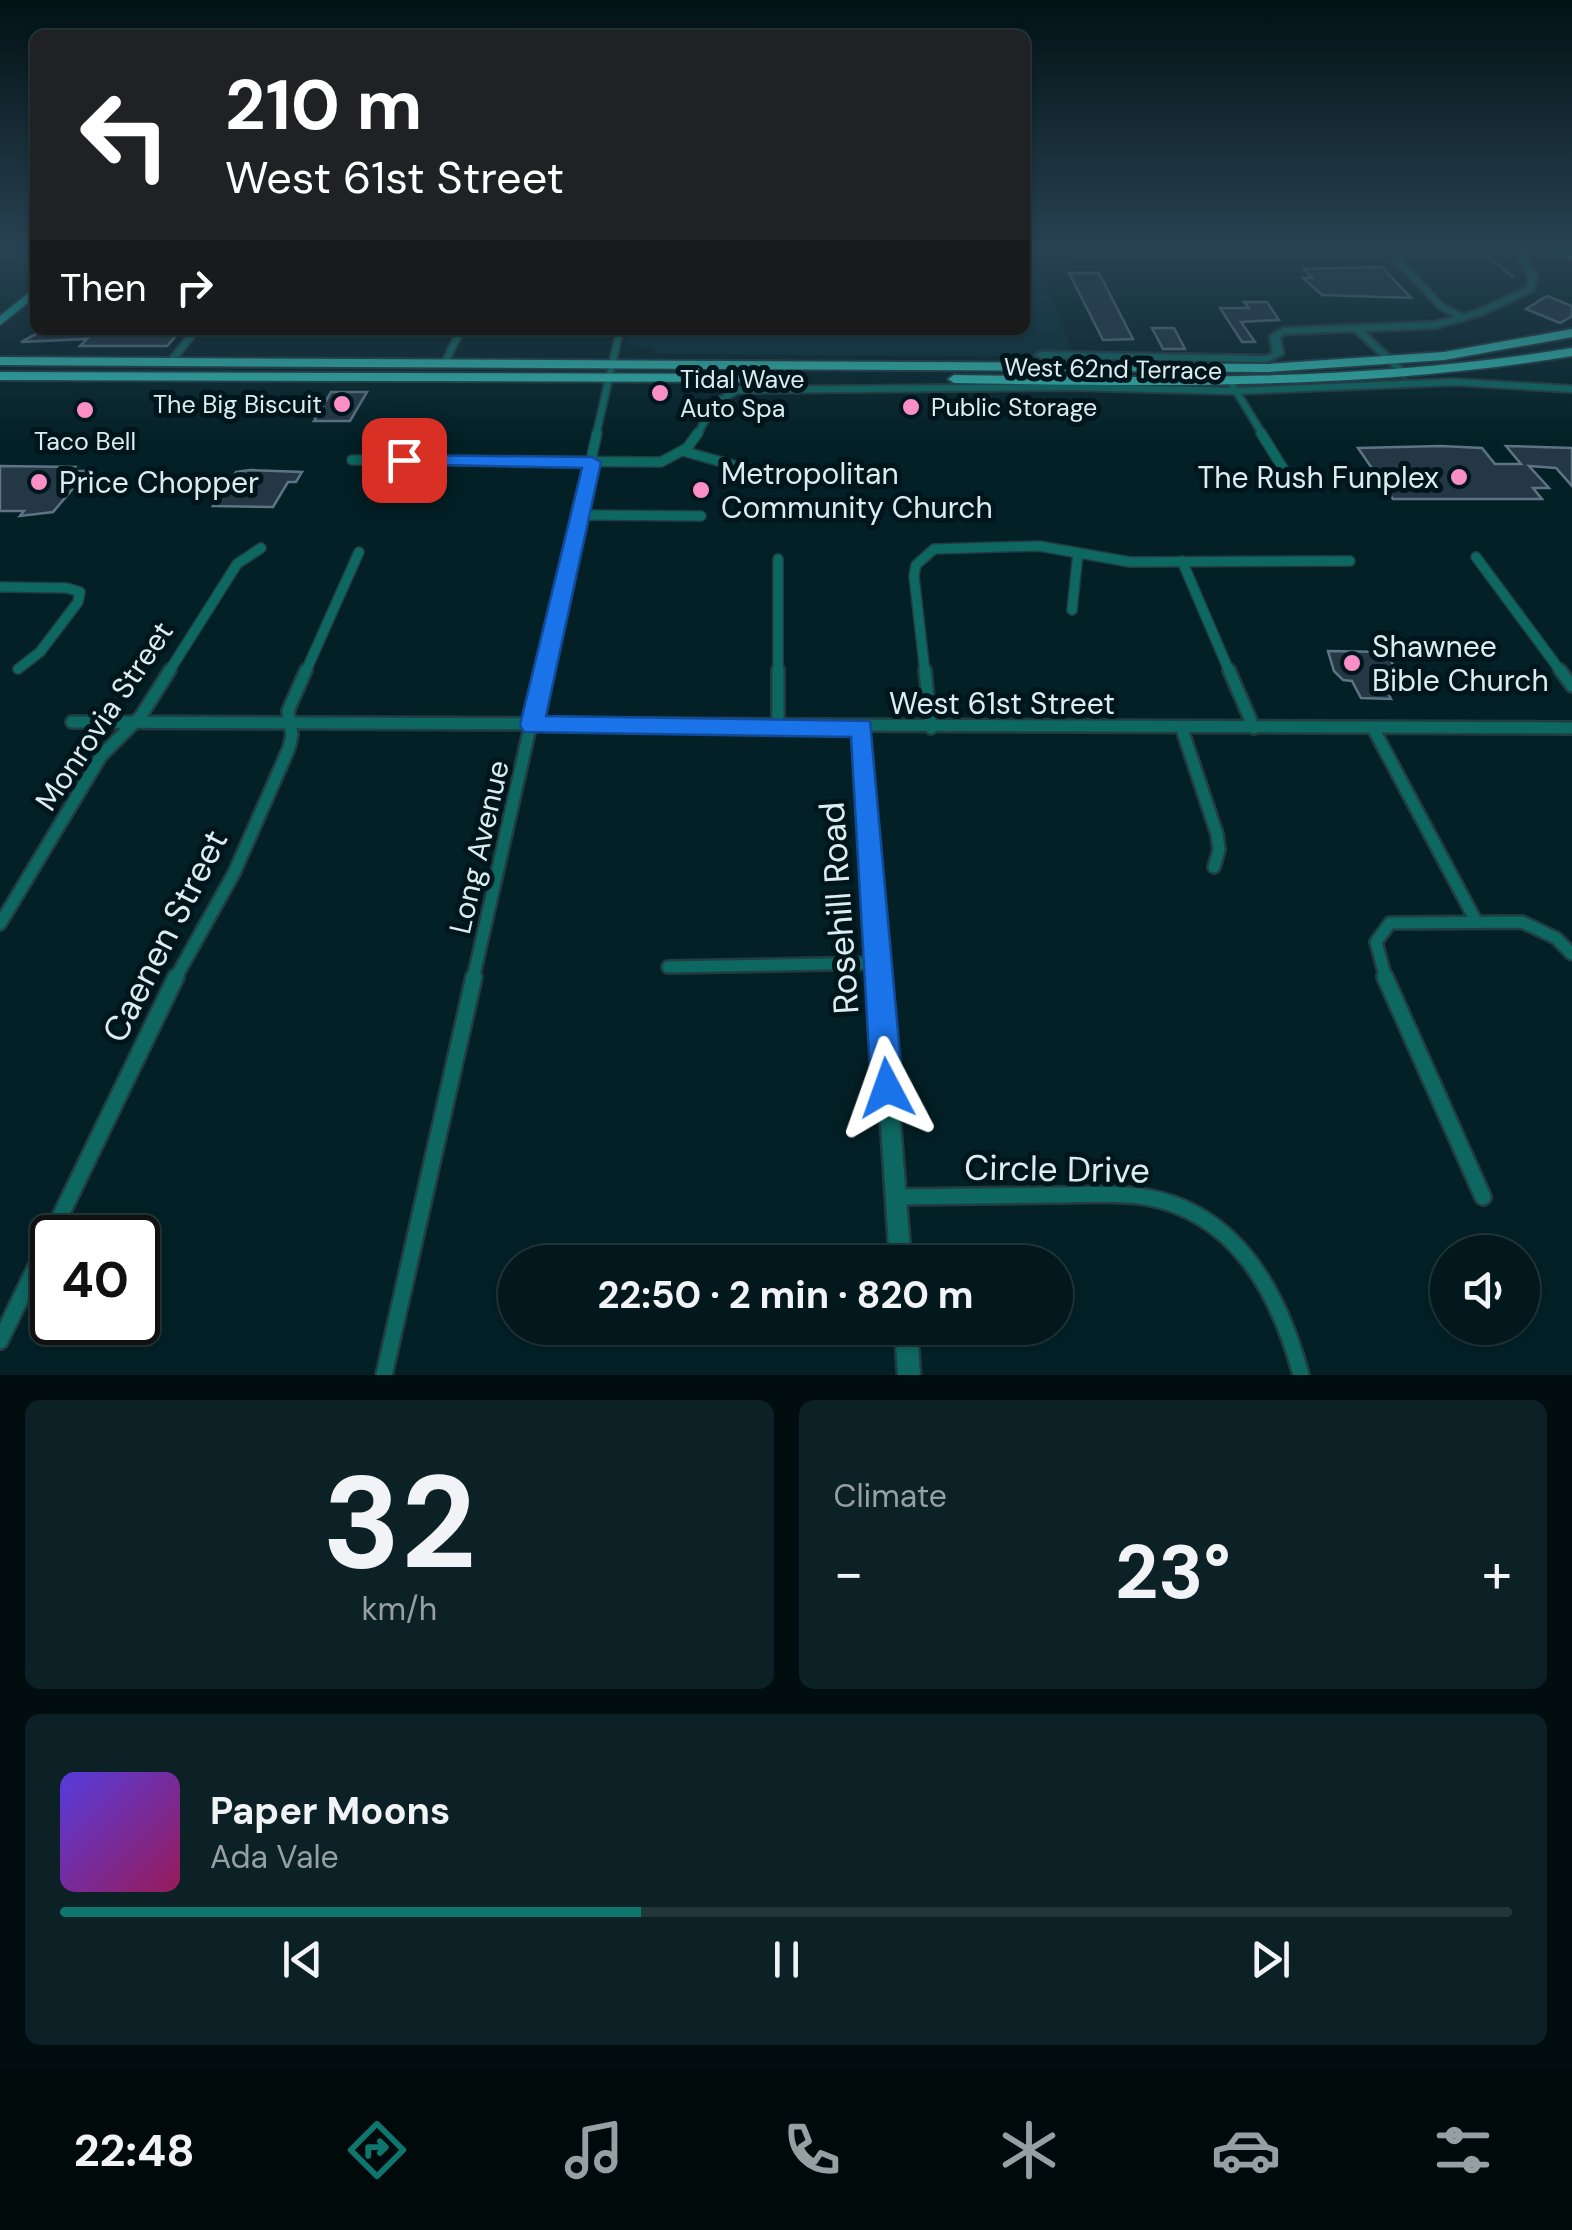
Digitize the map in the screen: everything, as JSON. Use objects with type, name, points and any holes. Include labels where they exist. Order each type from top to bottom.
[{"type":"highway","points":[[0,361],[444,364],[822,378],[884,366],[1252,368],[1390,362],[1483,351],[1572,333]]},
{"type":"highway","points":[[0,376],[857,372],[1190,381],[1233,386],[1404,374],[1572,352]]},
{"type":"highway","points":[[97,375],[157,367],[170,361]]},
{"type":"highway","points":[[1190,381],[1212,368]]},
{"type":"highway","points":[[1233,386],[1252,368]]},
{"type":"street","points":[[1457,314],[1464,318]]},
{"type":"street","points":[[1040,355],[1267,359],[1278,354],[1275,336],[1282,331],[1435,325],[1473,314]]},
{"type":"street","points":[[1358,330],[1404,374]]},
{"type":"street","points":[[170,361],[192,335]]},
{"type":"street","points":[[444,364],[458,335]]},
{"type":"street","name":"Long Avenue","points":[[384,1375],[619,335]]},
{"type":"street","name":"West 62nd Terrace","points":[[686,452],[718,398],[738,390],[1437,382],[1572,389]]},
{"type":"street","points":[[1233,386],[1288,478]]},
{"type":"street","points":[[352,460],[661,462],[686,452],[751,470]]},
{"type":"street","points":[[580,515],[701,516]]},
{"type":"street","points":[[931,728],[914,576],[916,565],[925,555],[950,546],[1039,546],[1130,562],[1350,561]]},
{"type":"street","name":"Monrovia Street","points":[[0,924],[101,756],[141,716],[237,564],[260,548]]},
{"type":"street","name":"Caenen Street","points":[[0,1341],[162,1003],[234,872],[288,748],[288,711],[359,552]]},
{"type":"street","points":[[1072,610],[1078,553]]},
{"type":"street","points":[[1476,557],[1572,686]]},
{"type":"street","points":[[778,559],[778,727]]},
{"type":"street","points":[[1182,562],[1254,728]]},
{"type":"street","points":[[0,588],[67,588],[80,592],[78,602],[40,652],[18,669]]},
{"type":"street","name":"West 61st Street","points":[[72,722],[1572,728]]},
{"type":"street","name":"Rosehill Road","points":[[862,728],[899,1245]]},
{"type":"street","points":[[1372,728],[1476,920]]},
{"type":"street","points":[[1182,729],[1216,834],[1219,850],[1214,867]]},
{"type":"street","points":[[1484,1197],[1380,966],[1375,940],[1380,929],[1390,923],[1522,922],[1556,938],[1572,954]]},
{"type":"street","points":[[668,967],[878,963]]},
{"type":"street","name":"Circle Drive","points":[[895,1198],[1115,1194],[1163,1200],[1194,1212],[1243,1250],[1264,1277],[1282,1310],[1301,1375]]},
{"type":"street","points":[[907,1345],[910,1375]]},
{"type":"shaded area","points":[[1030,314],[1058,314],[1075,357],[655,354],[653,349],[628,345],[630,335],[1030,335]]},
{"type":"building","points":[[1090,314],[1120,314],[1133,339],[1103,340]]},
{"type":"building","points":[[1224,314],[1275,314],[1279,320],[1241,322],[1255,342],[1242,342]]},
{"type":"building","points":[[1539,314],[1572,314],[1560,323]]},
{"type":"building","points":[[1152,328],[1174,328],[1185,349],[1163,349]]},
{"type":"building","points":[[34,335],[177,335],[167,346],[80,346],[87,339],[21,342]]},
{"type":"building","points":[[331,392],[367,392],[350,421],[314,421]]},
{"type":"building","name":"The Rush Funplex","points":[[1506,446],[1572,448],[1572,486],[1556,468],[1529,466],[1549,488],[1533,488],[1542,499],[1393,499],[1358,448],[1482,448],[1495,464],[1521,464]]},
{"type":"building","name":"Price Chopper","points":[[0,466],[75,467],[71,471],[88,471],[53,512],[20,516],[24,511],[0,511]]},
{"type":"building","points":[[236,472],[302,472],[296,482],[288,482],[273,507],[213,506]]},
{"type":"building","name":"Shawnee Bible Church","points":[[1328,651],[1386,652],[1405,687],[1385,687],[1391,699],[1361,698],[1352,681],[1343,680],[1334,671]]},
{"type":"place","name":"Tidal Wave Auto Spa","points":[[660,393]]},
{"type":"place","name":"The Big Biscuit","points":[[342,404]]},
{"type":"place","name":"Public Storage","points":[[911,407]]},
{"type":"place","name":"Taco Bell","points":[[85,410]]},
{"type":"place","name":"The Rush Funplex","points":[[1459,477]]},
{"type":"place","name":"Price Chopper","points":[[39,482]]},
{"type":"place","name":"Metropolitan Community Church","points":[[701,490]]},
{"type":"place","name":"Shawnee Bible Church","points":[[1352,663]]},
{"type":"route","points":[[404,460],[592,462],[532,725],[862,728],[887,1088]]}]
